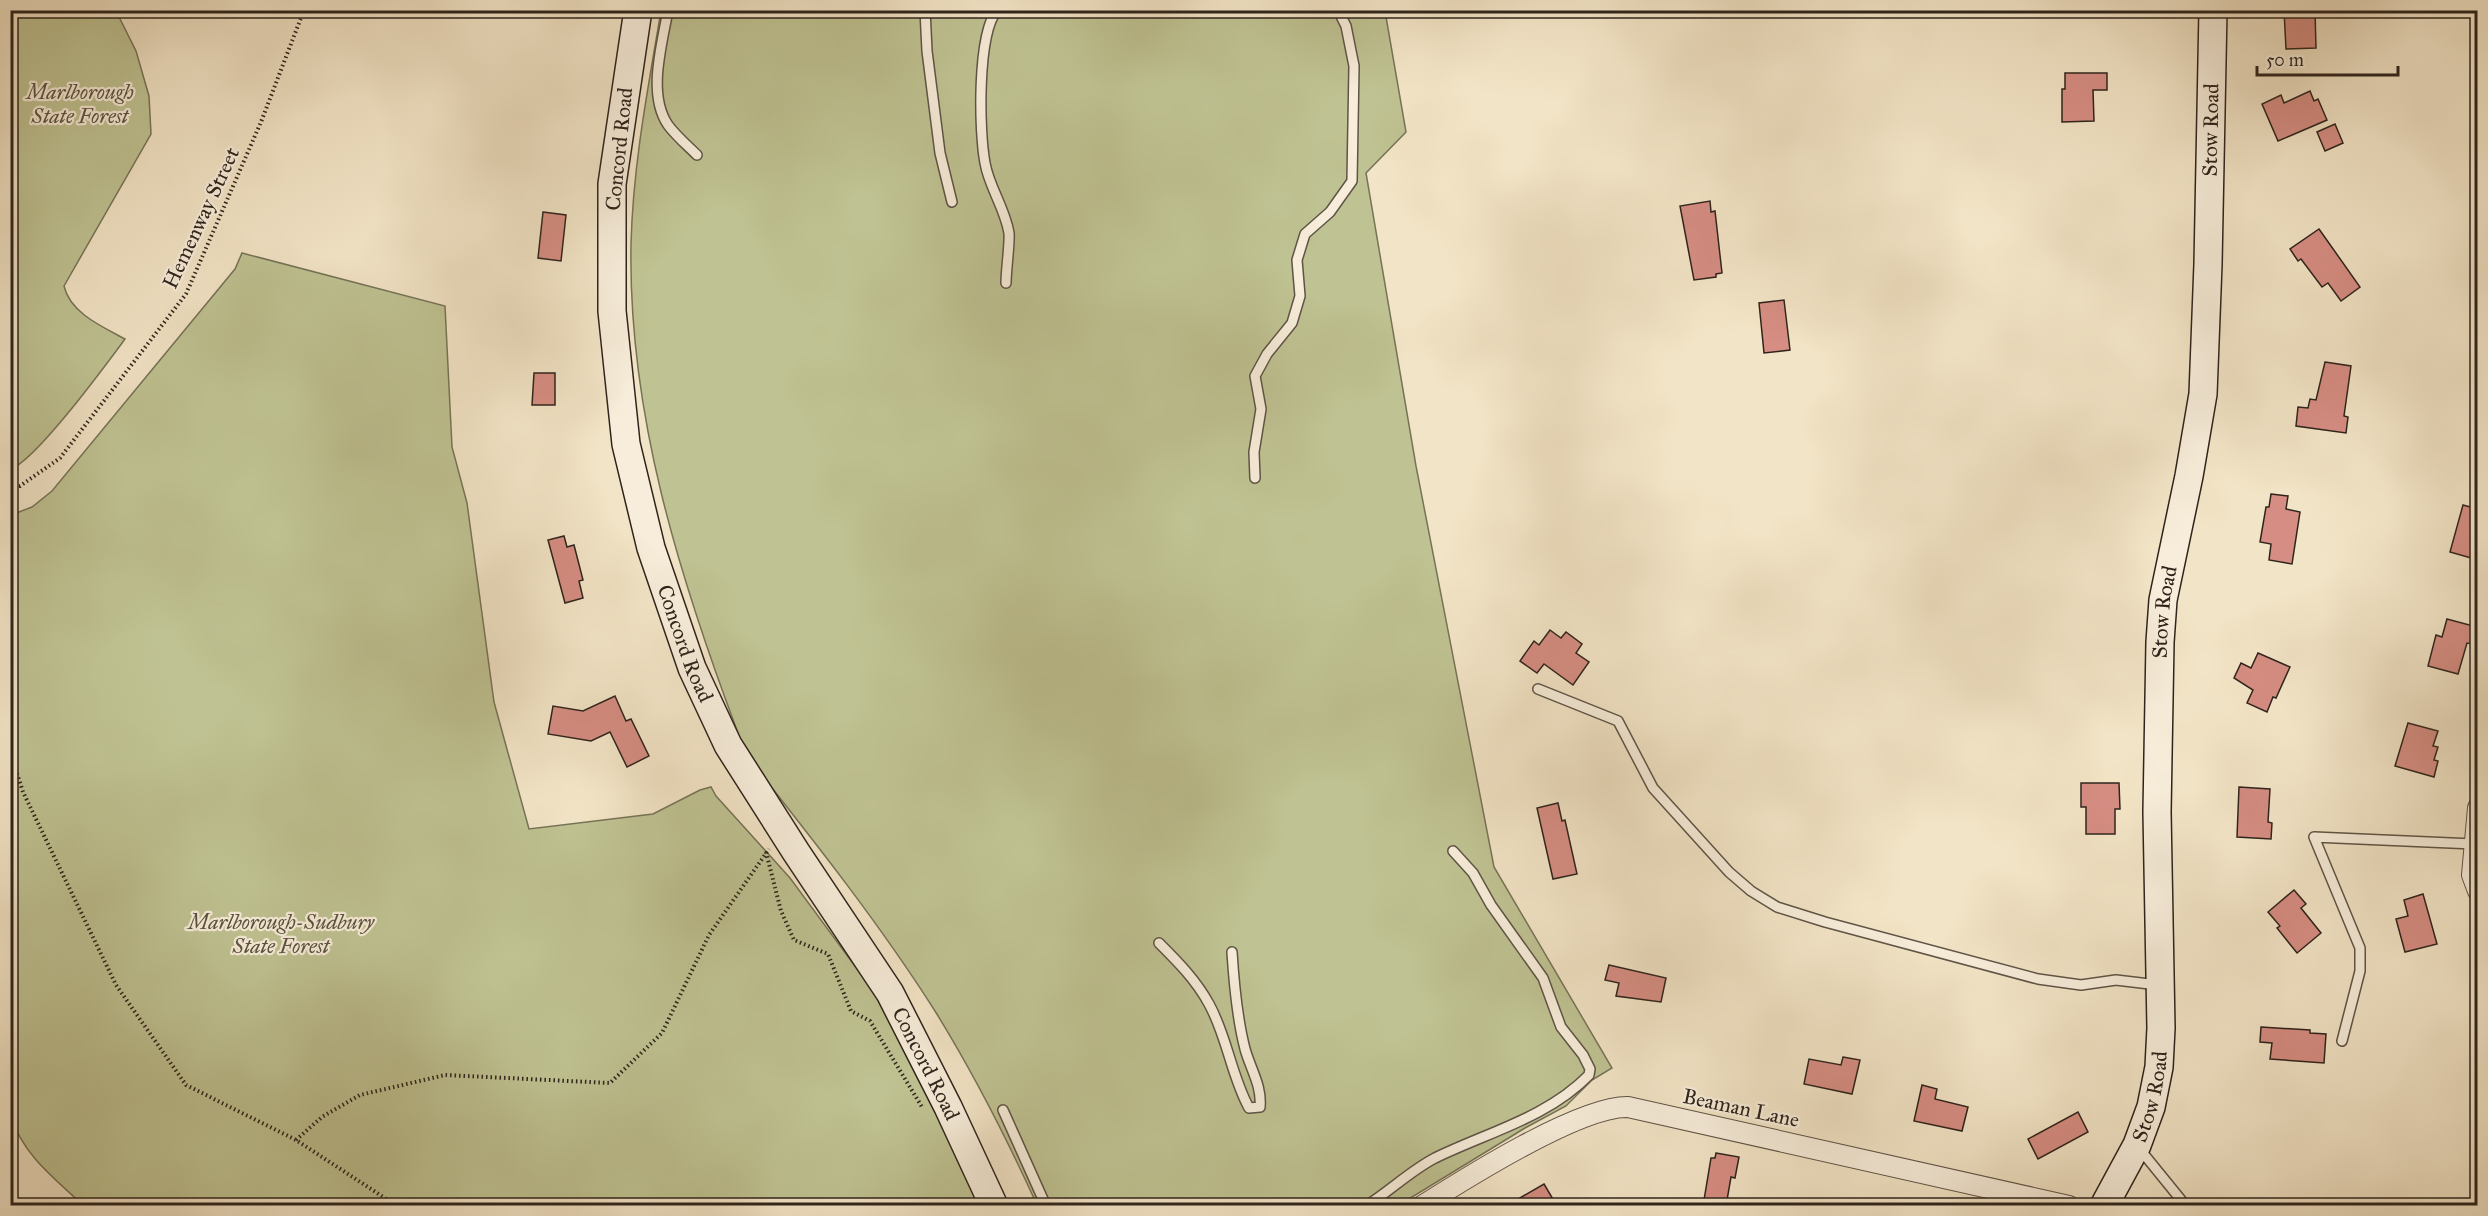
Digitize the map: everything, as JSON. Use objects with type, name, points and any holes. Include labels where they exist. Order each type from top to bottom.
[{"type":"street","name":"Concord Road","points":[[638,10],[612,184],[612,311],[626,444],[651,548],[692,668],[775,844],[890,993],[939,1088],[994,1206]]},
{"type":"street","name":"Stow Road","points":[[2104,1206],[2137,1145],[2151,1107],[2159,1067],[2157,812],[2160,642],[2163,600],[2189,476],[2203,394],[2209,243],[2213,10]]},
{"type":"street","points":[[2478,808],[2472,875],[2478,891]]},
{"type":"street","name":"Beaman Lane","points":[[1422,1206],[1490,1165],[1564,1126],[1613,1107],[1628,1107],[2069,1206]]},
{"type":"lane","points":[[668,10],[660,56],[657,96],[668,124],[697,155]]},
{"type":"lane","points":[[925,10],[927,51],[940,153],[952,202]]},
{"type":"lane","points":[[997,10],[990,19],[980,116],[985,166],[1002,208],[1009,234],[1006,283]]},
{"type":"lane","points":[[1256,478],[1254,452],[1261,410],[1255,376],[1267,354],[1292,322],[1300,296],[1297,261],[1305,234],[1330,212],[1352,181],[1354,66],[1346,26],[1338,10]]},
{"type":"lane","points":[[1538,689],[1618,721],[1653,788],[1729,872],[1751,891],[1777,907],[2038,979],[2080,985],[2115,980],[2160,986]]},
{"type":"lane","points":[[2342,1041],[2360,971],[2360,948],[2314,837],[2474,844]]},
{"type":"lane","points":[[1366,1206],[1403,1177],[1433,1159],[1508,1128],[1555,1103],[1574,1091],[1589,1075],[1590,1069],[1583,1055],[1561,1027],[1543,978],[1491,905],[1473,873],[1453,851]]},
{"type":"lane","points":[[1160,943],[1192,976],[1210,1006],[1230,1058],[1238,1088],[1249,1108],[1260,1107],[1261,1093],[1245,1050],[1233,977],[1232,952]]},
{"type":"lane","points":[[1004,1110],[1046,1206]]},
{"type":"lane","points":[[2137,1145],[2186,1206]]},
{"type":"path","name":"Hemenway Street","points":[[10,487],[20,486],[60,458],[186,294],[261,122],[304,10]]},
{"type":"path","points":[[10,752],[23,792],[116,985],[186,1085],[296,1140],[397,1206]]},
{"type":"path","points":[[775,844],[781,911],[794,940],[828,954],[850,1011],[870,1021],[916,1101],[924,1110]]},
{"type":"path","points":[[296,1140],[322,1117],[360,1095],[445,1075],[610,1083],[662,1033],[709,935],[775,844]]},
{"type":"green space","name":"Marlborough State Forest","points":[[11,10],[116,11],[136,51],[149,96],[151,134],[64,286],[73,304],[88,318],[125,339],[54,430],[23,461],[11,469]]},
{"type":"green space","points":[[661,11],[1385,11],[1406,132],[1366,173],[1416,466],[1494,867],[1612,1068],[1592,1080],[1566,1106],[1525,1128],[1399,1205],[1037,1205],[963,1059],[912,975],[811,837],[731,736],[738,733],[696,614],[661,493],[638,370],[632,307],[632,214],[642,127]]},
{"type":"green space","name":"Marlborough-Sudbury State Forest","points":[[242,253],[445,306],[452,447],[467,503],[494,702],[529,829],[653,814],[700,790],[711,787],[716,796],[790,878],[908,1038],[992,1205],[83,1205],[31,1154],[16,1130],[11,1116],[11,515],[32,507],[52,491],[235,269]]},
{"type":"building","points":[[2284,10],[2315,10],[2316,48],[2286,49]]},
{"type":"building","points":[[2065,73],[2107,73],[2107,90],[2093,90],[2094,121],[2062,122],[2062,89],[2065,89]]},
{"type":"building","points":[[2310,91],[2314,101],[2318,99],[2327,120],[2278,141],[2262,104],[2281,95],[2284,103]]},
{"type":"building","points":[[2335,124],[2343,143],[2325,151],[2317,132]]},
{"type":"building","points":[[1710,201],[1711,212],[1715,211],[1722,273],[1716,274],[1716,277],[1694,280],[1680,206]]},
{"type":"building","points":[[543,212],[566,215],[561,261],[538,258]]},
{"type":"building","points":[[2319,229],[2360,287],[2341,301],[2328,283],[2322,287],[2301,259],[2298,261],[2290,249]]},
{"type":"building","points":[[1784,300],[1790,350],[1764,353],[1759,303]]},
{"type":"building","points":[[2325,362],[2351,366],[2344,416],[2348,417],[2346,433],[2296,426],[2298,407],[2308,408],[2310,399],[2316,400]]},
{"type":"building","points":[[534,373],[555,373],[555,405],[532,405]]},
{"type":"building","points":[[2271,494],[2288,496],[2286,509],[2300,512],[2292,564],[2269,560],[2271,544],[2260,542],[2266,507],[2269,507]]},
{"type":"building","points":[[2463,505],[2478,509],[2478,560],[2450,552]]},
{"type":"building","points":[[564,536],[567,547],[574,545],[583,580],[579,581],[583,598],[565,603],[548,540]]},
{"type":"building","points":[[2447,619],[2477,627],[2472,644],[2467,643],[2458,674],[2428,666],[2436,635],[2442,637]]},
{"type":"building","points":[[1550,630],[1561,638],[1566,632],[1582,644],[1576,653],[1589,662],[1573,685],[1544,664],[1537,673],[1520,661],[1534,641],[1539,645]]},
{"type":"building","points":[[2258,653],[2290,667],[2267,712],[2247,703],[2253,690],[2234,678],[2241,663],[2251,668]]},
{"type":"building","points":[[615,696],[626,721],[631,719],[649,756],[627,767],[610,732],[591,741],[548,734],[553,706],[583,711]]},
{"type":"building","points":[[2408,723],[2438,731],[2433,746],[2438,747],[2434,760],[2438,761],[2434,777],[2395,766]]},
{"type":"building","points":[[2081,783],[2119,783],[2120,809],[2115,809],[2115,834],[2086,834],[2086,807],[2081,807]]},
{"type":"building","points":[[2239,787],[2270,789],[2268,822],[2272,823],[2271,839],[2237,837]]},
{"type":"building","points":[[1558,803],[1562,821],[1565,820],[1577,874],[1553,879],[1537,808]]},
{"type":"building","points":[[2294,890],[2306,904],[2301,908],[2321,933],[2297,953],[2277,928],[2280,926],[2268,912]]},
{"type":"building","points":[[2423,894],[2437,944],[2405,952],[2396,919],[2408,916],[2404,900]]},
{"type":"building","points":[[1609,965],[1666,978],[1661,1002],[1616,996],[1619,983],[1605,980]]},
{"type":"building","points":[[2261,1027],[2310,1030],[2310,1033],[2326,1034],[2324,1063],[2270,1059],[2272,1043],[2260,1042]]},
{"type":"building","points":[[1843,1057],[1860,1060],[1852,1094],[1804,1084],[1809,1059],[1841,1065]]},
{"type":"building","points":[[1922,1085],[1937,1089],[1935,1099],[1968,1107],[1962,1131],[1914,1121]]},
{"type":"building","points":[[2078,1112],[2088,1132],[2038,1159],[2028,1139]]},
{"type":"building","points":[[1716,1153],[1739,1157],[1735,1178],[1731,1177],[1726,1206],[1703,1206],[1711,1158],[1715,1158]]},
{"type":"building","points":[[1544,1184],[1557,1206],[1506,1206]]}]
